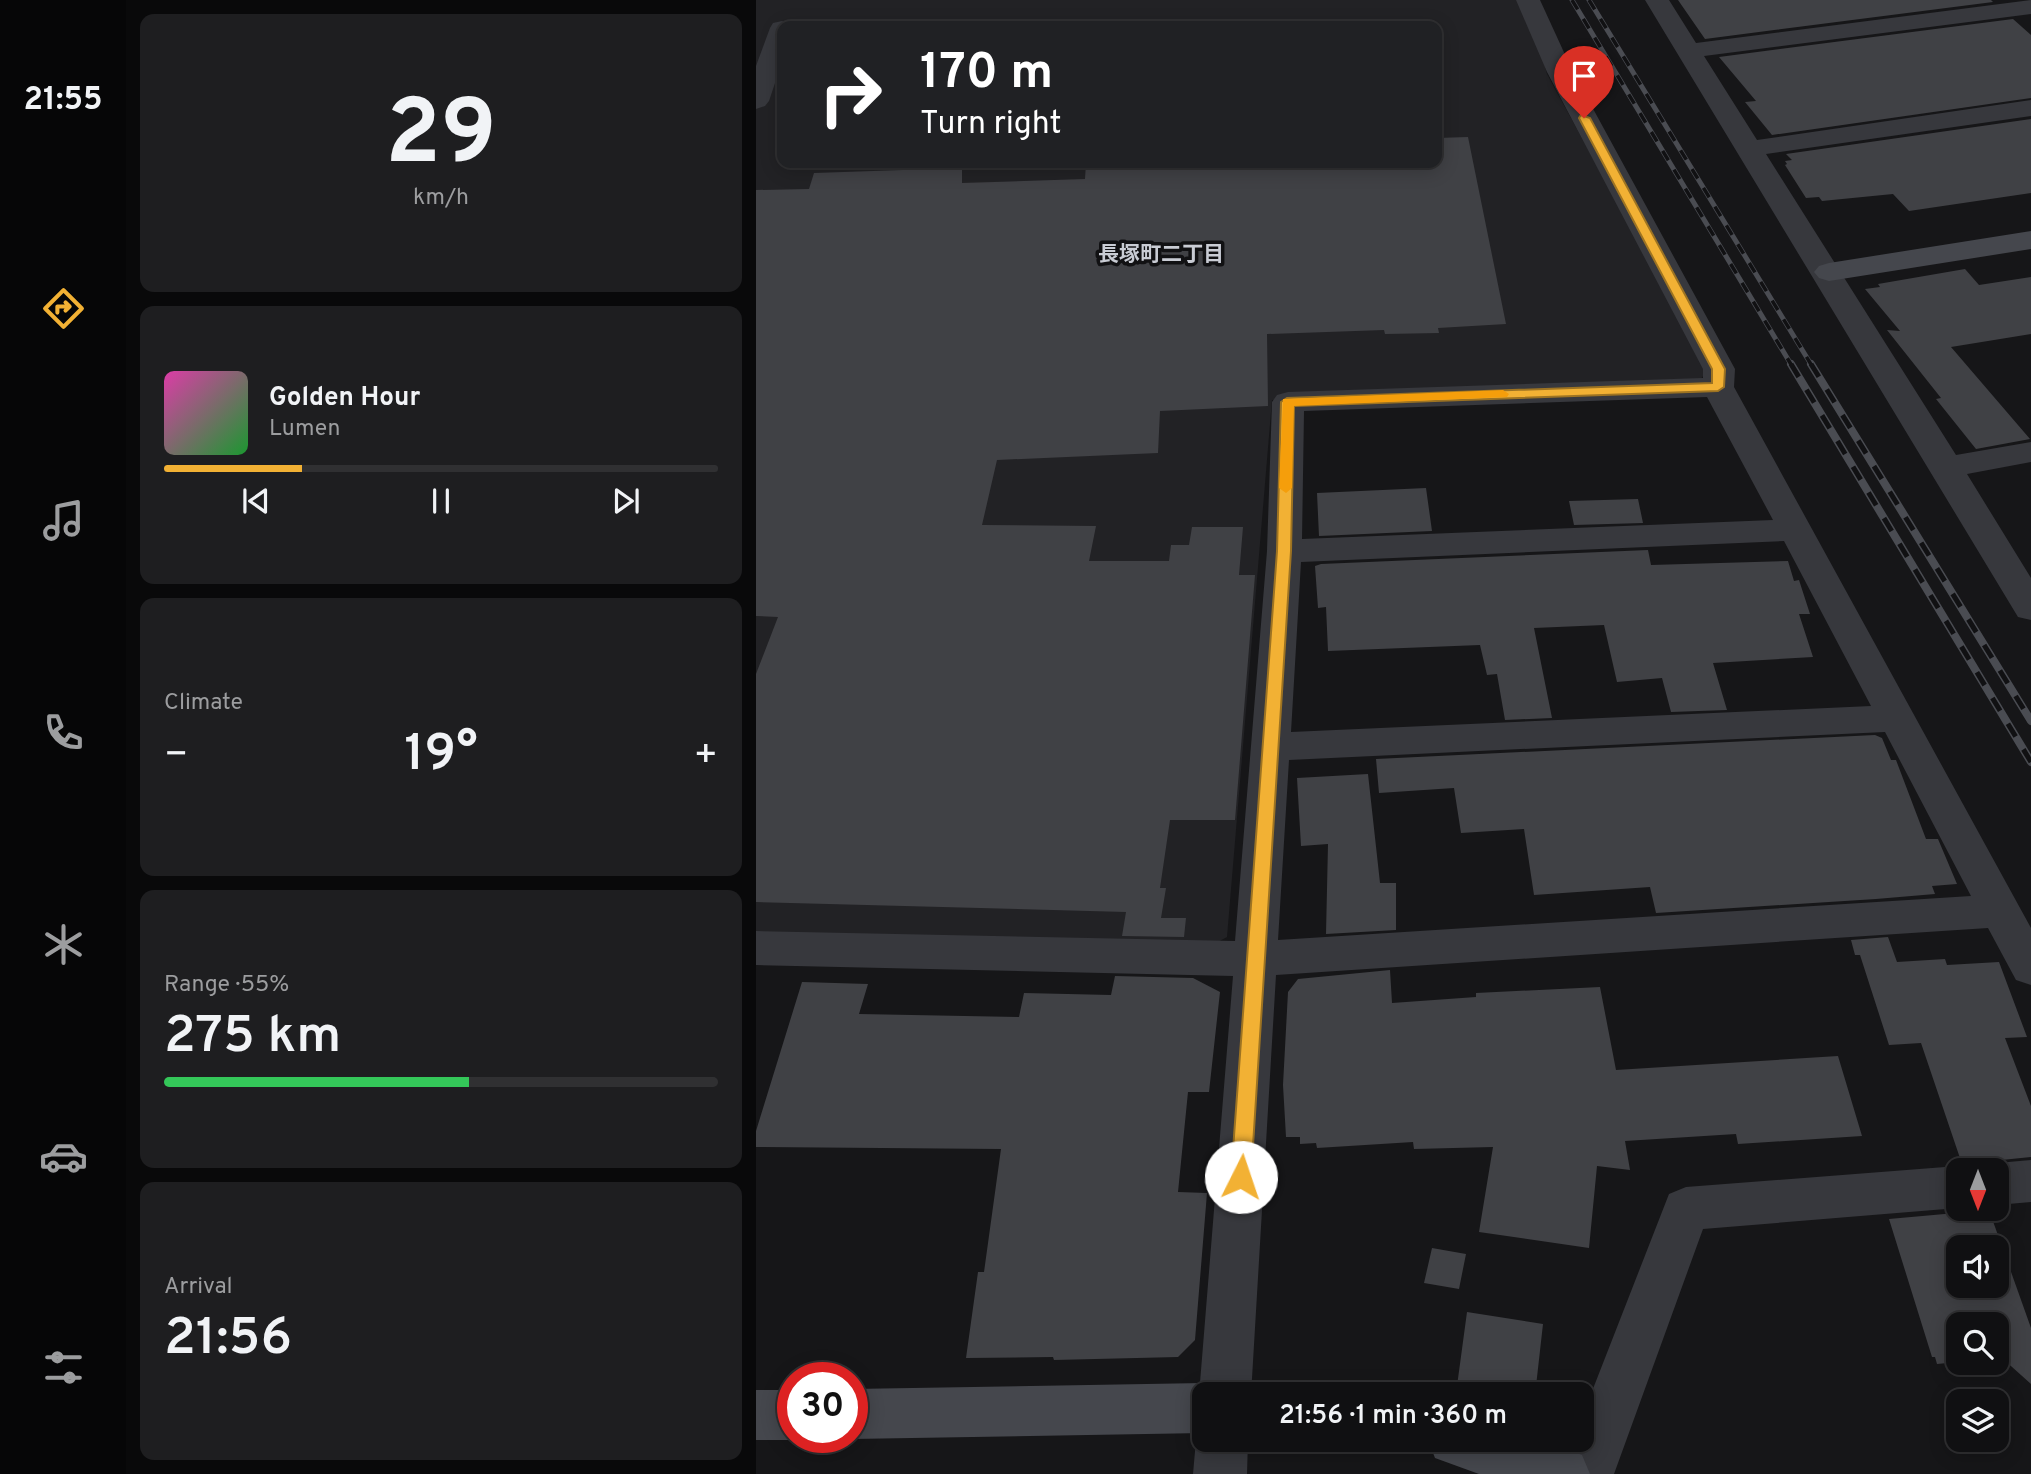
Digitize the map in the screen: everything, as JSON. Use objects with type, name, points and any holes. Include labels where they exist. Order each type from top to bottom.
[{"type":"street","points":[[785,21],[792,0]]},
{"type":"street","points":[[1528,0],[1560,72],[1719,369],[1718,387],[2031,968]]},
{"type":"street","points":[[1657,0],[1748,149],[1829,272],[2031,608]]},
{"type":"street","points":[[1688,51],[2021,10]]},
{"type":"street","points":[[756,101],[777,43]]},
{"type":"street","points":[[1748,149],[2031,108]]},
{"type":"street","points":[[1829,272],[2031,240]]},
{"type":"street","points":[[1226,1382],[1284,551],[1287,402],[1718,387]]},
{"type":"street","points":[[1948,467],[2031,452]]},
{"type":"street","points":[[1284,551],[1795,530]]},
{"type":"street","points":[[1271,747],[1897,718]]},
{"type":"street","points":[[756,948],[1257,959],[2000,911]]},
{"type":"street","points":[[2009,1183],[2031,1181]]},
{"type":"street","points":[[1587,1474],[1686,1209],[1946,1188]]},
{"type":"street","points":[[868,1414],[1192,1408]]},
{"type":"street","points":[[756,1415],[777,1415]]},
{"type":"street","points":[[1220,1474],[1221,1452]]},
{"type":"street","points":[[1492,1452],[1563,1474]]},
{"type":"shaded area","points":[[756,0],[1518,0],[1539,44],[1547,74],[1708,370],[1700,380],[1272,400],[1227,937],[1214,944],[756,933]]},
{"type":"building","points":[[1678,0],[1991,0],[1993,2],[1705,39]]},
{"type":"building","points":[[2013,19],[2031,35],[2031,98],[1772,135],[1745,102],[1756,101],[1719,57]]},
{"type":"building","points":[[2031,119],[2031,193],[1909,211],[1893,194],[1822,201],[1819,197],[1806,198],[1785,165],[1785,161],[1792,160],[1786,154]]},
{"type":"building","points":[[1468,137],[1506,324],[1438,328],[1439,333],[1385,334],[1384,330],[1267,334],[1268,406],[1160,411],[1158,453],[997,460],[982,525],[1096,526],[1089,561],[1169,561],[1171,545],[1189,545],[1192,527],[1243,527],[1239,575],[1255,575],[1235,820],[1170,820],[1160,888],[1166,888],[1161,918],[1186,918],[1184,937],[1122,936],[1126,912],[756,902],[756,674],[778,617],[756,616],[756,190],[809,189],[814,173],[962,168],[962,183],[1085,179],[1086,168],[1442,168],[1442,138]]},
{"type":"building","points":[[1965,269],[1979,285],[2031,277],[2031,334],[1951,347],[2030,439],[1976,449],[1936,399],[1941,398],[1887,330],[1900,331],[1865,289],[1880,287],[1878,284]]},
{"type":"building","points":[[1426,488],[1432,531],[1319,536],[1317,493]]},
{"type":"building","points":[[1638,499],[1643,523],[1574,525],[1569,501]]},
{"type":"building","points":[[1648,550],[1651,565],[1788,561],[1794,581],[1799,580],[1810,614],[1799,614],[1813,657],[1713,663],[1727,710],[1671,712],[1662,678],[1617,682],[1604,625],[1534,628],[1552,718],[1505,720],[1497,674],[1487,675],[1480,645],[1328,651],[1326,607],[1318,608],[1315,566],[1321,564]]},
{"type":"building","points":[[1875,735],[1882,738],[1891,760],[1896,760],[1926,839],[1938,839],[1957,884],[1932,886],[1935,894],[1656,913],[1650,887],[1534,895],[1524,829],[1461,833],[1454,788],[1379,793],[1376,759]]},
{"type":"building","points":[[1368,774],[1380,883],[1396,883],[1396,930],[1326,934],[1328,844],[1301,846],[1297,778]]},
{"type":"building","points":[[1888,937],[1897,962],[1945,959],[1947,965],[1999,962],[2027,1037],[2005,1038],[2031,1106],[2031,1157],[1960,1158],[1921,1043],[1889,1045],[1860,955],[1855,955],[1851,940]]},
{"type":"building","points":[[1390,970],[1392,1003],[1476,997],[1476,993],[1600,987],[1616,1070],[1838,1056],[1862,1136],[1738,1144],[1736,1134],[1625,1141],[1630,1170],[1597,1166],[1589,1248],[1479,1232],[1493,1147],[1414,1149],[1413,1142],[1317,1148],[1316,1143],[1300,1144],[1300,1137],[1286,1137],[1283,1085],[1288,992],[1298,979]]},
{"type":"building","points":[[1115,976],[1193,978],[1220,992],[1209,1092],[1188,1092],[1178,1192],[1207,1193],[1195,1340],[1178,1357],[1054,1360],[1053,1357],[966,1358],[978,1272],[984,1272],[1001,1149],[756,1147],[756,1131],[802,982],[868,984],[859,1014],[1019,1017],[1024,993],[1111,995]]},
{"type":"building","points":[[1946,1214],[1946,1222],[1993,1222],[1998,1235],[1946,1235],[1946,1298],[2009,1298],[2009,1266],[2031,1328],[2031,1384],[2009,1364],[2009,1312],[1946,1312],[1946,1363],[1937,1364],[1935,1357],[1932,1357],[1889,1219]]},
{"type":"building","points":[[1432,1248],[1466,1254],[1459,1289],[1424,1283]]},
{"type":"building","points":[[1467,1312],[1543,1324],[1536,1382],[1458,1382]]},
{"type":"railway","points":[[1572,0],[1792,366]]},
{"type":"railway","points":[[1589,0],[1812,366]]},
{"type":"railway","points":[[1791,364],[2031,762]]},
{"type":"railway","points":[[1811,364],[2031,721]]},
{"type":"slow traffic","points":[[1286,488],[1287,402],[1503,394]]},
{"type":"district","name":"長塚町二丁目","points":[[1161,254]]},
{"type":"route","points":[[1241,1177],[1284,551],[1287,402],[1718,387],[1719,369],[1584,118]]}]
